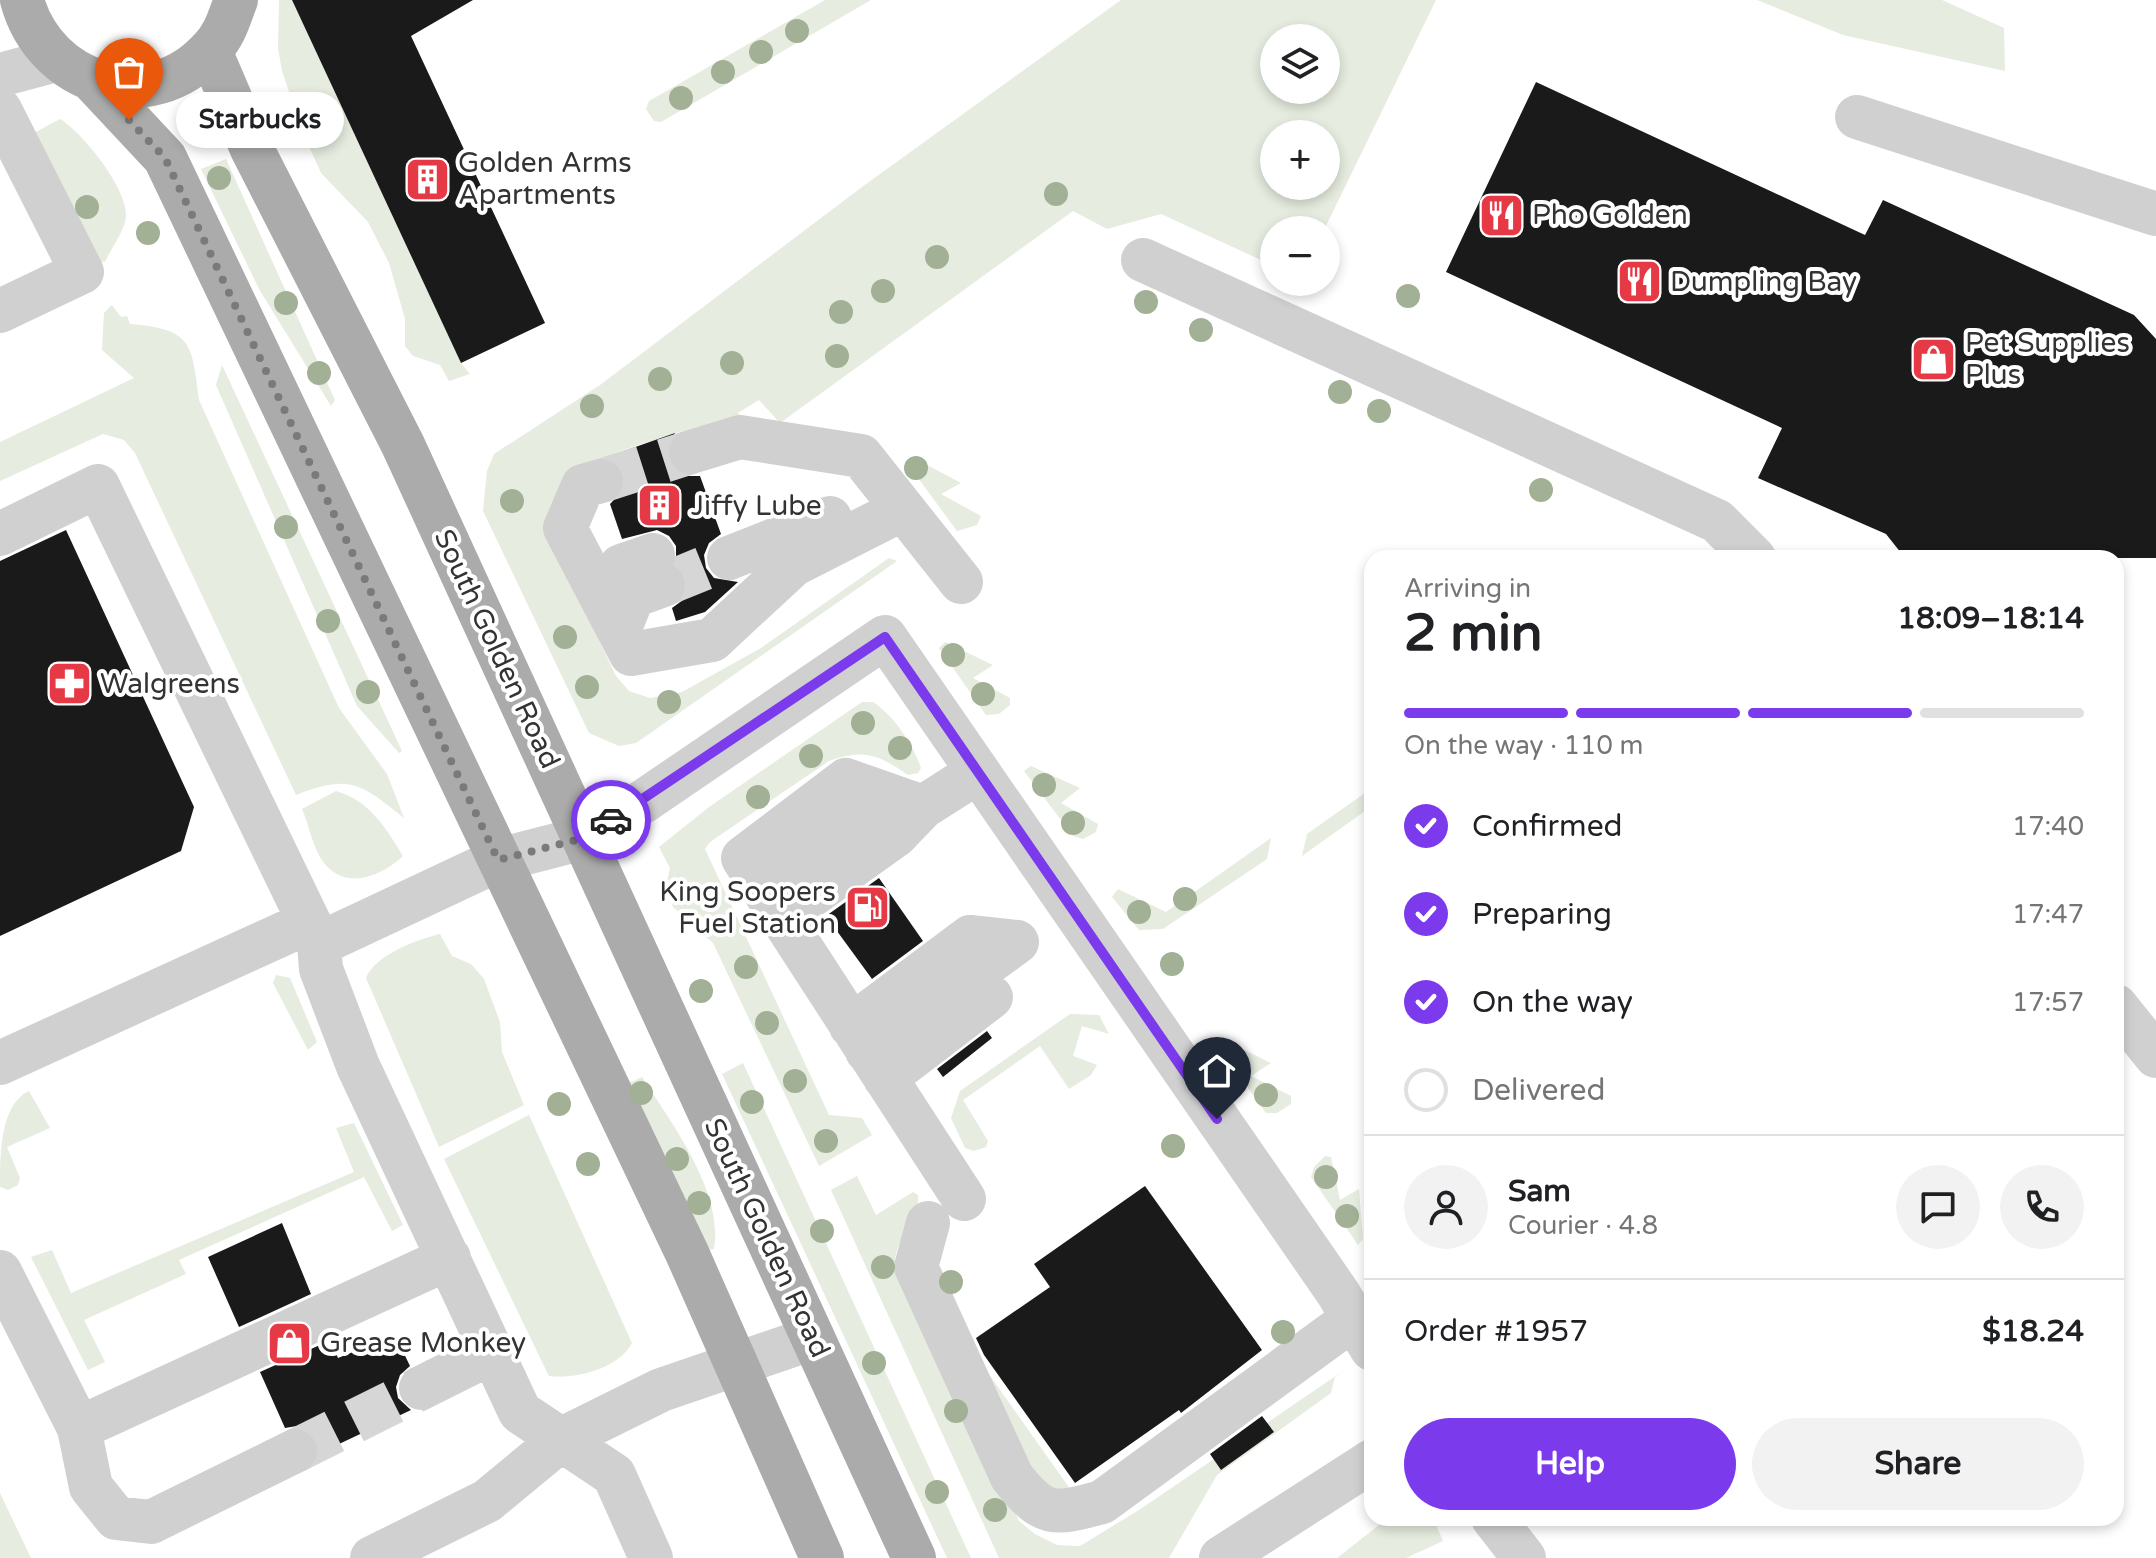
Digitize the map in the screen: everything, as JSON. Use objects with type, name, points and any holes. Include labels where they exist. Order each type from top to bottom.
[{"type":"main road","points":[[22,0],[28,23],[165,158],[687,1253],[822,1558]]},
{"type":"main road","points":[[75,71],[129,87],[181,74],[210,51],[225,32],[236,0]]},
{"type":"main road","name":"South Golden Road","points":[[210,51],[252,149],[403,445],[914,1558]]},
{"type":"lane","points":[[0,75],[75,71]]},
{"type":"lane","points":[[0,110],[82,272],[0,311]]},
{"type":"lane","points":[[1857,117],[2156,214]]},
{"type":"lane","points":[[1143,260],[1717,521],[1746,550]]},
{"type":"lane","points":[[691,452],[740,437],[883,483],[961,582]]},
{"type":"lane","points":[[601,481],[583,486],[565,528],[631,654],[712,640],[883,483]]},
{"type":"lane","points":[[724,544],[883,483]]},
{"type":"lane","points":[[0,534],[98,486],[314,933],[321,969],[358,1066],[520,1412],[614,1475],[651,1558]]},
{"type":"lane","points":[[611,612],[621,566],[658,570]]},
{"type":"lane","points":[[0,1063],[498,860],[584,838],[644,801],[885,637],[1363,1333],[1102,1502],[1065,1512],[1032,1503],[1012,1477],[916,1267],[928,1223]]},
{"type":"lane","points":[[771,901],[908,855],[923,807],[978,772]]},
{"type":"lane","points":[[771,901],[846,780],[923,807]]},
{"type":"lane","points":[[860,1039],[1013,980],[1017,942],[1061,895]]},
{"type":"lane","points":[[771,901],[964,1199]]},
{"type":"lane","points":[[860,1039],[970,937],[1017,942]]},
{"type":"lane","points":[[2124,1016],[2156,1056]]},
{"type":"lane","points":[[79,1428],[449,1258]]},
{"type":"lane","points":[[0,1272],[79,1428],[91,1487],[116,1518],[151,1522],[295,1451]]},
{"type":"lane","points":[[372,1558],[487,1501],[562,1439],[661,1390],[813,1338]]},
{"type":"lane","points":[[421,1388],[493,1352]]},
{"type":"lane","points":[[1221,1558],[1263,1543],[1364,1467]]},
{"type":"lane","points":[[1499,1526],[1524,1558]]},
{"type":"shaded area","points":[[279,0],[292,0],[461,363],[470,374],[449,381],[440,365],[413,356],[405,346],[405,319],[389,263],[368,222],[321,173],[303,133],[282,71],[278,48]]},
{"type":"shaded area","points":[[825,0],[871,0],[661,122],[654,121],[646,109],[649,101]]},
{"type":"shaded area","points":[[1121,0],[1436,0],[1340,197],[1340,120],[1260,120],[1260,200],[1339,200],[1331,216],[1260,216],[1260,260],[1161,214],[1107,229],[1073,211],[780,423],[759,400],[738,413],[747,424],[686,436],[683,431],[618,452],[577,473],[562,488],[551,506],[546,529],[616,676],[629,691],[650,698],[682,692],[761,648],[889,558],[897,561],[636,743],[619,746],[589,733],[483,511],[487,471],[494,454],[600,385],[862,187]]},
{"type":"shaded area","points":[[1757,0],[1942,0],[2004,28],[2005,71],[1843,35]]},
{"type":"shaded area","points":[[60,119],[80,136],[102,162],[125,205],[123,228],[105,262],[93,261],[34,133]]},
{"type":"shaded area","points":[[226,159],[335,400],[331,406],[259,289],[201,169]]},
{"type":"shaded area","points":[[112,305],[121,317],[127,316],[130,324],[166,330],[185,342],[194,365],[199,400],[339,708],[387,774],[404,818],[376,797],[354,786],[329,785],[296,795],[135,453],[124,440],[103,434],[0,481],[0,442],[134,378],[102,350],[104,313]]},
{"type":"shaded area","points":[[222,365],[402,751],[399,753],[357,706],[216,385]]},
{"type":"shaded area","points":[[914,458],[961,483],[941,494],[981,516],[977,525],[957,531],[907,463]]},
{"type":"shaded area","points":[[945,642],[993,665],[973,678],[1010,698],[1010,705],[999,714],[986,715],[939,648]]},
{"type":"shaded area","points":[[862,702],[873,702],[895,723],[918,759],[921,768],[918,773],[908,775],[880,758],[862,754],[829,761],[710,842],[705,849],[829,1115],[862,1118],[872,1135],[819,1166],[713,943],[673,907],[666,885],[670,868],[659,847],[709,807]]},
{"type":"shaded area","points":[[1031,766],[1080,788],[1061,803],[1098,824],[1096,832],[1083,839],[1073,836],[1024,771]]},
{"type":"shaded area","points":[[336,791],[367,808],[403,856],[385,869],[364,878],[343,877],[333,872],[320,857],[302,809]]},
{"type":"shaded area","points":[[1364,794],[1364,812],[1302,856],[1307,834]]},
{"type":"shaded area","points":[[1271,838],[1267,859],[1163,929],[1139,930],[1112,897],[1118,889],[1166,912]]},
{"type":"shaded area","points":[[440,934],[452,956],[471,964],[484,979],[500,1022],[502,1052],[524,1105],[439,1147],[366,978],[388,955]]},
{"type":"shaded area","points":[[276,975],[290,978],[317,1042],[308,1050],[273,983]]},
{"type":"shaded area","points":[[1070,1014],[1099,1015],[1109,1034],[1082,1026],[1073,1056],[1097,1065],[1091,1075],[1069,1089],[1040,1046],[963,1100],[988,1141],[986,1147],[974,1151],[965,1148],[951,1118],[960,1091]]},
{"type":"shaded area","points":[[1222,1039],[1271,1063],[1251,1076],[1291,1096],[1291,1104],[1277,1113],[1266,1113],[1216,1044]]},
{"type":"shaded area","points":[[743,1063],[971,1558],[947,1558],[722,1074]]},
{"type":"shaded area","points":[[642,1077],[693,1158],[703,1181],[715,1227],[714,1249],[709,1250],[627,1084]]},
{"type":"shaded area","points":[[29,1091],[50,1128],[7,1147],[20,1178],[18,1185],[8,1190],[0,1187],[4,1132],[12,1107]]},
{"type":"shaded area","points":[[529,1115],[632,1343],[617,1360],[583,1374],[549,1376],[444,1159]]},
{"type":"shaded area","points":[[354,1123],[403,1225],[392,1231],[364,1177],[179,1260],[186,1274],[84,1320],[105,1362],[88,1370],[31,1257],[52,1250],[71,1293],[354,1172],[336,1128]]},
{"type":"shaded area","points":[[1325,1156],[1331,1157],[1340,1200],[1359,1189],[1363,1239],[1358,1245],[1311,1177],[1314,1167]]},
{"type":"shaded area","points":[[857,1176],[876,1215],[913,1192],[918,1195],[916,1214],[895,1259],[1019,1521],[1035,1534],[1057,1545],[1080,1546],[1139,1510],[1346,1369],[1335,1377],[1331,1393],[1217,1475],[1169,1558],[999,1558],[831,1190]]},
{"type":"shaded area","points":[[986,1370],[1073,1493],[1038,1486]]},
{"type":"shaded area","points":[[0,1493],[31,1558],[0,1558]]},
{"type":"shaded area","points":[[1378,1526],[1436,1526],[1443,1541],[1406,1558],[1337,1558]]},
{"type":"building","name":"Golden Arms Apartments","points":[[292,0],[473,0],[411,36],[545,323],[461,363]]},
{"type":"building","points":[[1536,82],[1865,235],[1883,200],[2134,315],[2156,339],[2156,558],[2124,558],[2124,550],[1899,550],[1886,534],[1758,478],[1782,428],[1446,272]]},
{"type":"building","name":"Jiffy Lube","points":[[675,433],[667,446],[667,460],[673,470],[685,476],[700,476],[721,534],[709,543],[704,555],[706,568],[714,578],[738,582],[705,612],[676,621],[672,608],[683,600],[688,588],[686,576],[676,564],[676,546],[669,536],[657,530],[622,539],[610,504],[625,488],[625,475],[619,464],[607,457]]},
{"type":"building","name":"Walgreens","points":[[66,530],[194,807],[181,851],[0,936],[0,561]]},
{"type":"building","points":[[879,878],[923,941],[872,979],[826,916]]},
{"type":"building","points":[[987,1031],[992,1038],[943,1077],[937,1069]]},
{"type":"building","points":[[1145,1186],[1262,1350],[1181,1413],[1179,1410],[1075,1483],[984,1355],[976,1338],[1050,1287],[1034,1264]]},
{"type":"building","points":[[282,1223],[311,1294],[239,1327],[208,1257]]},
{"type":"building","points":[[395,1335],[410,1366],[400,1375],[396,1387],[398,1398],[411,1410],[320,1453],[318,1441],[309,1431],[297,1426],[285,1428],[260,1372],[331,1340],[338,1358]]},
{"type":"building","points":[[1262,1416],[1274,1432],[1221,1470],[1210,1454]]},
{"type":"tunnel","points":[[601,481],[691,452]]},
{"type":"tunnel","points":[[663,585],[729,558]]},
{"type":"tunnel","points":[[295,1451],[421,1388]]},
{"type":"way so far","points":[[129,120],[165,158],[498,860],[584,838],[611,820]]},
{"type":"place","name":"Starbucks","points":[[129,120]]},
{"type":"place","name":"Golden Arms Apartments","points":[[427,179]]},
{"type":"place","name":"Pho Golden","points":[[1501,215]]},
{"type":"place","name":"Dumpling Bay","points":[[1639,282]]},
{"type":"place","name":"Pet Supplies Plus","points":[[1934,359]]},
{"type":"place","name":"Jiffy Lube","points":[[660,506]]},
{"type":"place","name":"Walgreens","points":[[69,684]]},
{"type":"place","name":"King Soopers Fuel Station","points":[[867,908]]},
{"type":"place","name":"Grease Monkey","points":[[289,1343]]},
{"type":"route","points":[[611,820],[644,801],[885,637],[1217,1119]]}]
